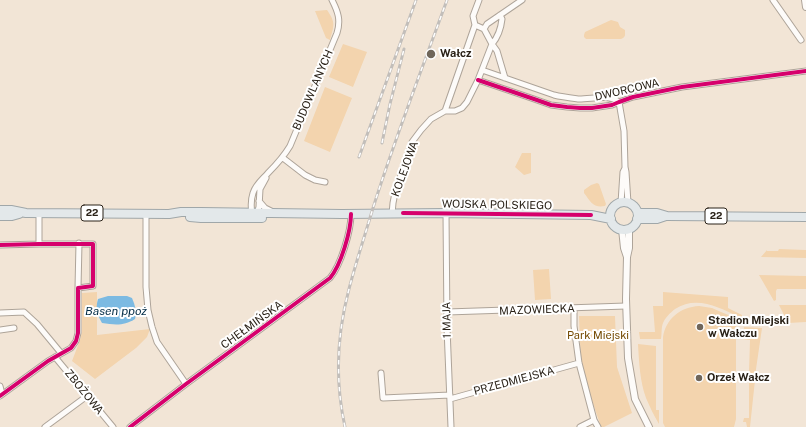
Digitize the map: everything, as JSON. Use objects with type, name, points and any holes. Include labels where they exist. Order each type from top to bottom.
[{"type":"main road","points":[[624,203],[632,205],[636,208],[638,216],[633,227],[625,229],[617,227],[613,224],[611,215],[616,204],[624,203]]},
{"type":"main road","name":"WOJSKA POLSKIEGO","points":[[0,210],[11,210],[26,213],[146,213],[171,214],[201,218],[276,213],[611,215]]},
{"type":"main road","name":"WOJSKA POLSKIEGO","points":[[0,216],[12,216],[26,213]]},
{"type":"main road","name":"22","points":[[638,216],[657,213],[667,216],[806,217]]},
{"type":"main road","name":"WOJSKA POLSKIEGO","points":[[254,215],[295,218],[342,214]]},
{"type":"street","name":"BUDOWLANYCH","points":[[254,215],[253,193],[260,181],[283,158],[290,146],[337,33],[339,16],[332,0]]},
{"type":"street","points":[[479,0],[473,16],[475,25],[445,111],[455,111],[462,108],[467,102],[501,27],[502,19],[500,15]]},
{"type":"street","points":[[484,29],[487,24],[522,0]]},
{"type":"street","points":[[773,0],[801,40]]},
{"type":"street","points":[[805,0],[806,7]]},
{"type":"street","points":[[475,25],[484,29],[497,51],[505,78]]},
{"type":"street","name":"DWORCOWA","points":[[482,70],[554,95],[582,99],[609,97],[615,98],[620,102]]},
{"type":"street","name":"DWORCOWA","points":[[478,80],[551,105],[592,108],[612,105],[633,97],[682,87],[806,71]]},
{"type":"street","points":[[551,105],[554,95]]},
{"type":"street","points":[[620,102],[626,172],[624,203]]},
{"type":"street","name":"KOLEJOWA","points":[[392,214],[394,193],[412,142],[432,119],[445,111]]},
{"type":"street","points":[[283,158],[306,175],[315,180],[325,182]]},
{"type":"street","name":"BUDOWLANYCH","points":[[254,215],[259,201],[260,189],[268,174]]},
{"type":"street","points":[[259,201],[266,208],[276,213]]},
{"type":"street","points":[[39,213],[39,244]]},
{"type":"street","points":[[146,213],[146,287],[148,310],[157,342],[186,384]]},
{"type":"street","name":"1 MAJA","points":[[446,213],[447,312],[451,427]]},
{"type":"street","name":"CHEŁMIŃSKA","points":[[130,427],[330,278],[340,264],[351,226],[351,214]]},
{"type":"street","points":[[625,229],[624,248],[627,257],[626,306],[628,358],[635,399],[649,427]]},
{"type":"street","points":[[0,386],[1,395],[48,361],[71,348],[76,341],[78,333],[78,243]]},
{"type":"street","points":[[0,245],[93,244],[93,286],[78,288]]},
{"type":"street","name":"MAZOWIECKA","points":[[447,312],[626,306]]},
{"type":"street","points":[[574,308],[574,326],[579,363],[594,420],[598,427]]},
{"type":"street","points":[[0,312],[24,312],[37,324],[61,353]]},
{"type":"street","points":[[0,330],[14,328]]},
{"type":"street","name":"ZBOŻOWA","points":[[55,357],[112,427]]},
{"type":"street","name":"PRZEDMIEJSKA","points":[[381,373],[383,398],[450,397],[579,363]]},
{"type":"street","points":[[45,427],[87,396]]},
{"type":"street","points":[[580,427],[594,420]]},
{"type":"green space","points":[[327,10],[333,21],[330,40],[326,38],[315,11]]},
{"type":"green space","points":[[611,20],[618,22],[620,27],[625,30],[625,36],[623,38],[586,39],[584,37],[585,32]]},
{"type":"green space","points":[[343,44],[367,52],[353,87],[329,77]]},
{"type":"green space","points":[[325,87],[352,98],[330,152],[304,141]]},
{"type":"green space","points":[[522,153],[531,153],[531,173],[524,175],[515,167]]},
{"type":"green space","points":[[597,183],[599,184],[606,204],[605,206],[595,205],[584,193],[584,190]]},
{"type":"green space","points":[[779,249],[806,250],[806,258],[761,257],[767,250],[778,251]]},
{"type":"green space","points":[[549,269],[551,299],[535,300],[533,270]]},
{"type":"green space","points":[[759,275],[806,276],[806,289],[777,289],[776,300],[774,301]]},
{"type":"green space","points":[[97,292],[97,335],[150,329],[147,337],[136,348],[95,379],[72,361],[82,332],[82,293]]},
{"type":"green space","points":[[663,292],[728,297],[728,308],[742,315],[742,320],[740,320],[739,317],[715,306],[691,303],[675,309],[666,317],[662,325],[661,339],[640,339],[639,332],[655,332],[653,306],[663,306]]},
{"type":"green space","points":[[779,305],[806,305],[806,322],[788,323]]},
{"type":"green space","points":[[699,306],[712,308],[736,318],[736,419],[734,427],[665,427],[663,423],[663,337],[667,325],[675,315],[686,309]]},
{"type":"green space","name":"Park Miejski","points":[[579,316],[615,316],[617,367],[632,413],[604,427],[601,427],[581,368]]},
{"type":"green space","points":[[744,327],[762,328],[755,376],[753,376],[753,373],[749,373],[750,340],[743,339]]},
{"type":"green space","points":[[638,344],[656,346],[656,410],[659,410],[659,424],[646,398],[642,385]]},
{"type":"green space","points":[[753,380],[755,380],[750,427],[747,427],[746,422],[743,422],[744,418],[749,418],[749,383],[753,383]]},
{"type":"water","name":"Basen ppoż","points":[[108,296],[127,296],[132,298],[136,314],[135,319],[127,323],[119,324],[102,323],[97,312],[97,303],[98,299]]},
{"type":"railway","points":[[359,157],[416,0]]},
{"type":"railway","points":[[345,427],[340,393],[339,358],[342,323],[349,289],[390,156],[447,0]]},
{"type":"railway","points":[[382,143],[404,49]]},
{"type":"cycle path","points":[[478,80],[551,105],[592,108],[612,105],[633,97],[682,87],[806,71]]},
{"type":"cycle path","points":[[403,213],[591,215]]},
{"type":"cycle path","points":[[130,427],[330,278],[338,265],[345,248],[351,221],[351,214]]},
{"type":"cycle path","points":[[0,245],[93,244],[93,286],[78,288],[78,333],[76,341],[71,348],[48,361],[0,396]]},
{"type":"place","name":"Wałcz","points":[[431,54]]},
{"type":"place","name":"Stadion Miejski w Wałczu","points":[[700,327]]},
{"type":"place","name":"Orzeł Wałcz","points":[[699,378]]}]
